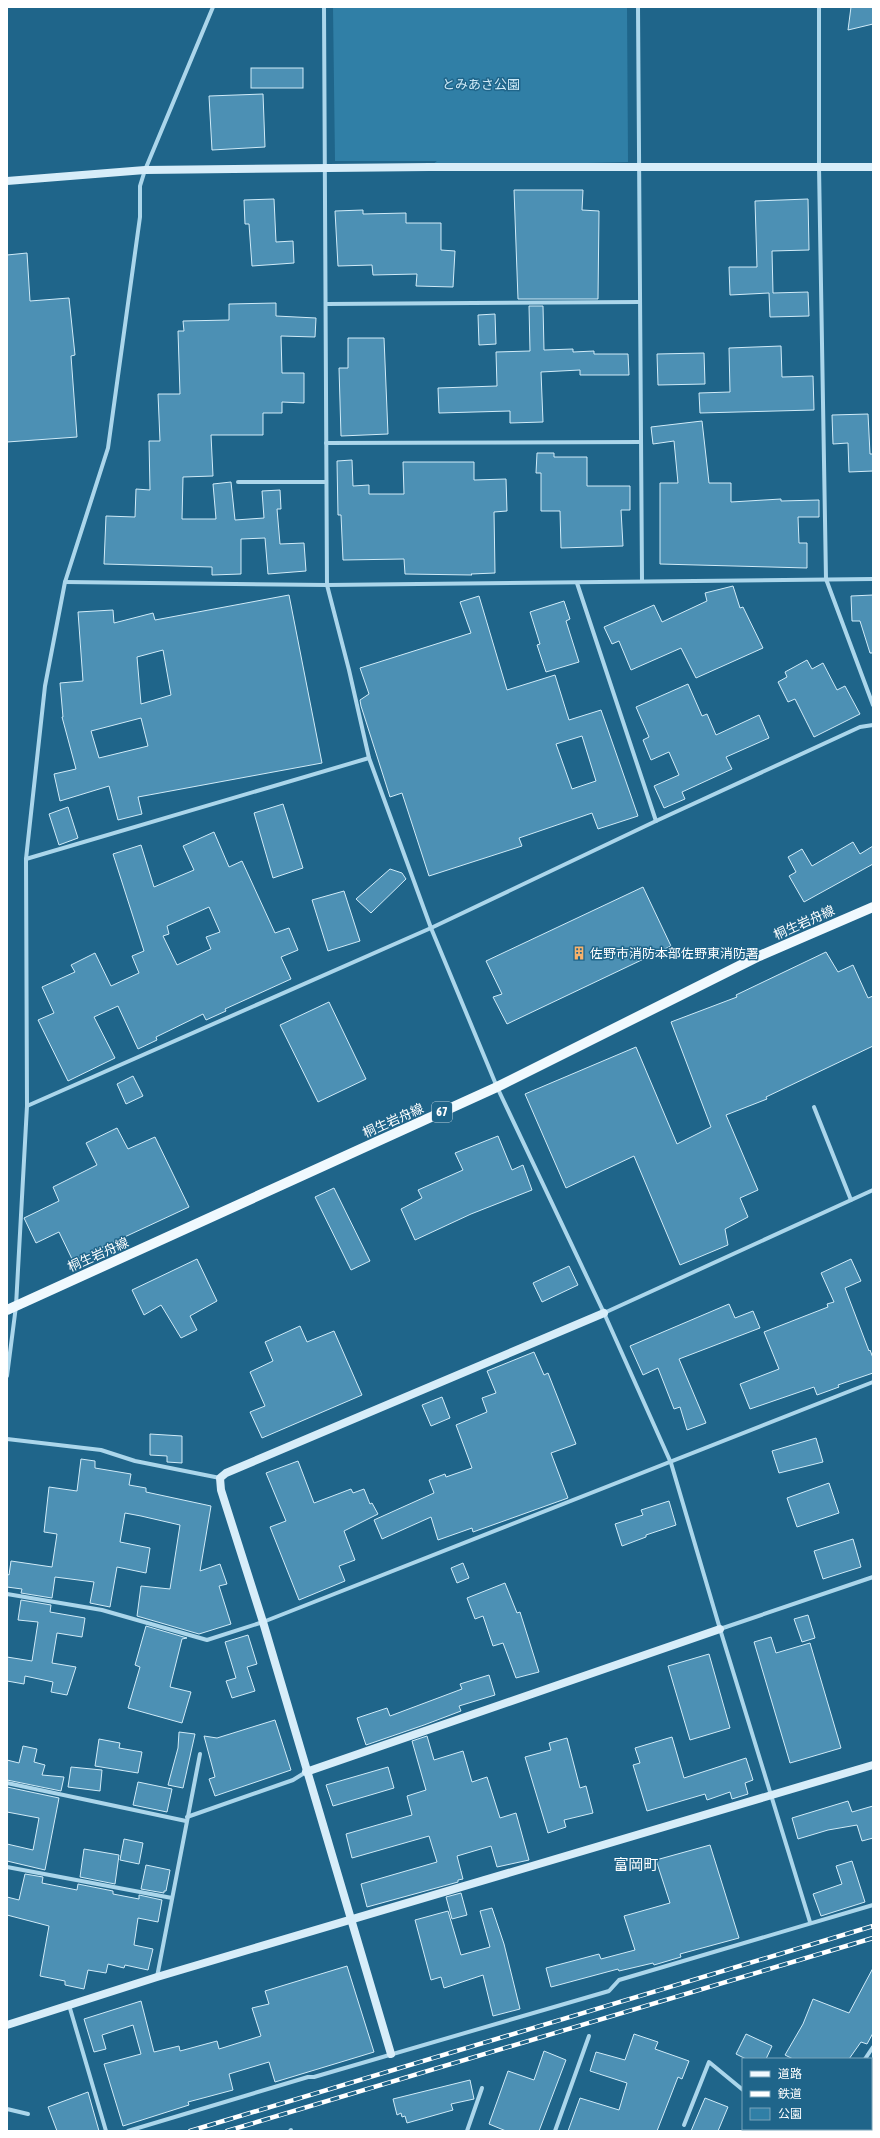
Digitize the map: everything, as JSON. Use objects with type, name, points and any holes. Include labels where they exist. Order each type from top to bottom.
[{"type":"main road","name":"桐生岩舟線","points":[[11,1308],[497,1087],[757,957],[873,907]]},
{"type":"street","points":[[7,1376],[27,1106],[26,859],[44,686],[65,582],[108,448],[140,217],[140,186],[145,170],[213,7]]},
{"type":"street","points":[[324,7],[327,304],[326,482],[328,585],[349,670],[368,758],[431,928],[497,1087],[604,1313],[671,1462],[720,1629],[810,1922]]},
{"type":"street","points":[[638,7],[642,580]]},
{"type":"street","points":[[819,7],[819,167],[826,579],[873,705]]},
{"type":"street","points":[[7,181],[145,170],[325,167],[873,167]]},
{"type":"street","points":[[327,304],[640,302]]},
{"type":"street","points":[[326,443],[641,442]]},
{"type":"street","points":[[238,482],[326,482]]},
{"type":"street","points":[[65,582],[328,585],[642,580],[873,579]]},
{"type":"street","points":[[577,582],[656,821]]},
{"type":"street","points":[[27,1106],[431,928],[656,821],[860,727],[873,725]]},
{"type":"street","points":[[26,859],[368,758]]},
{"type":"street","points":[[814,1107],[851,1200]]},
{"type":"street","points":[[220,1478],[226,1473],[604,1313],[873,1190]]},
{"type":"street","points":[[7,1594],[102,1610],[207,1640],[263,1622],[873,1382]]},
{"type":"street","points":[[7,1439],[101,1450],[136,1461],[220,1478]]},
{"type":"street","points":[[220,1478],[221,1490],[263,1622],[306,1772],[391,2054]]},
{"type":"street","points":[[7,1783],[187,1819],[293,1780],[306,1772],[873,1577]]},
{"type":"street","points":[[157,1977],[200,1754]]},
{"type":"street","points":[[7,2025],[157,1977],[873,1765]]},
{"type":"street","points":[[7,1867],[172,1898]]},
{"type":"street","points":[[128,2131],[308,2076],[314,2077],[609,1991],[619,1980],[810,1922],[873,1905]]},
{"type":"street","points":[[69,2005],[106,2131]]},
{"type":"street","points":[[555,2131],[589,2036]]},
{"type":"street","points":[[866,2058],[873,2047]]},
{"type":"street","points":[[684,2125],[709,2062],[742,2089]]},
{"type":"street","points":[[467,2131],[482,2088]]},
{"type":"street","points":[[7,2109],[28,2114]]},
{"type":"green space","name":"とみあさ公園","points":[[333,7],[627,7],[628,162],[429,167],[437,161],[335,161]]},
{"type":"building","points":[[851,7],[873,7],[873,24],[848,30]]},
{"type":"building","points":[[251,68],[303,68],[303,88],[251,88]]},
{"type":"building","points":[[263,94],[265,147],[212,150],[209,96]]},
{"type":"building","points":[[514,190],[583,190],[582,210],[599,211],[598,299],[518,299]]},
{"type":"building","points":[[274,199],[276,242],[293,241],[294,263],[252,266],[249,224],[245,224],[244,200]]},
{"type":"building","points":[[808,199],[809,250],[772,251],[773,293],[808,292],[809,316],[770,317],[769,293],[730,295],[729,267],[757,267],[755,201]]},
{"type":"building","points":[[363,210],[363,214],[406,213],[406,223],[441,223],[441,250],[455,251],[453,287],[416,286],[417,274],[373,275],[372,265],[338,266],[335,211]]},
{"type":"building","points":[[27,253],[30,301],[69,298],[75,355],[71,356],[77,437],[7,442],[7,255]]},
{"type":"building","points":[[276,303],[276,316],[316,318],[315,337],[281,336],[282,373],[304,373],[304,403],[282,402],[282,413],[263,413],[263,435],[211,435],[213,476],[183,477],[182,519],[216,519],[213,484],[231,482],[235,520],[264,518],[262,491],[280,490],[281,509],[277,509],[280,544],[304,543],[306,571],[268,574],[265,538],[241,539],[241,574],[212,575],[212,567],[104,564],[106,516],[135,517],[136,489],[150,490],[149,441],[160,441],[158,394],[180,394],[178,331],[184,331],[183,321],[229,320],[229,304]]},
{"type":"building","points":[[529,306],[543,306],[544,350],[573,349],[573,352],[594,351],[594,354],[628,354],[629,375],[580,375],[580,370],[541,372],[543,422],[510,423],[510,411],[439,413],[438,388],[497,386],[496,352],[530,351]]},
{"type":"building","points":[[495,314],[496,344],[479,345],[478,315]]},
{"type":"building","points":[[348,338],[384,338],[388,434],[341,436],[339,368],[348,368]]},
{"type":"building","points":[[781,346],[782,377],[813,376],[814,410],[700,413],[699,393],[730,392],[729,348]]},
{"type":"building","points":[[704,353],[705,384],[658,385],[657,354]]},
{"type":"building","points":[[868,414],[870,454],[873,454],[873,471],[849,472],[848,443],[833,444],[832,415]]},
{"type":"building","points":[[702,421],[709,483],[731,483],[731,502],[781,499],[781,501],[819,500],[819,517],[798,517],[799,543],[807,543],[807,568],[660,564],[660,483],[678,483],[674,441],[653,444],[651,427]]},
{"type":"building","points":[[537,453],[554,453],[554,457],[587,457],[587,486],[630,486],[630,510],[621,510],[623,546],[561,548],[560,511],[541,511],[541,473],[536,473]]},
{"type":"building","points":[[352,460],[353,486],[369,485],[369,494],[404,494],[403,462],[474,462],[474,480],[506,479],[507,511],[494,512],[495,573],[471,574],[472,575],[405,574],[404,559],[343,560],[341,515],[338,515],[337,461]]},
{"type":"building","points":[[733,586],[740,608],[743,607],[763,648],[696,678],[681,648],[631,670],[619,641],[612,644],[604,627],[654,605],[662,622],[707,601],[705,593]]},
{"type":"building","points":[[289,595],[322,763],[138,797],[142,814],[118,820],[109,786],[60,801],[54,774],[76,769],[62,717],[60,683],[83,681],[78,612],[113,610],[114,623],[153,613],[155,620]],"holes":[[[163,650],[171,695],[141,704],[137,657]],[[141,718],[148,746],[99,758],[91,731]]]},
{"type":"building","points":[[873,595],[873,653],[870,653],[860,621],[852,621],[851,596]]},
{"type":"building","points":[[479,596],[507,690],[555,675],[569,720],[601,710],[638,816],[598,829],[592,813],[519,838],[522,846],[429,876],[402,793],[390,797],[361,706],[360,700],[369,694],[360,668],[471,633],[460,602]],"holes":[[[582,736],[596,781],[572,789],[556,744]]]},
{"type":"building","points":[[564,601],[570,619],[566,621],[579,662],[546,672],[537,645],[540,644],[530,612]]},
{"type":"building","points":[[807,660],[812,669],[823,663],[837,690],[845,686],[860,714],[814,737],[795,699],[788,702],[778,682],[787,677],[785,672]]},
{"type":"building","points":[[688,684],[702,716],[707,714],[716,735],[759,715],[769,738],[726,757],[732,769],[682,792],[685,799],[664,808],[654,786],[679,775],[669,752],[651,760],[643,740],[649,737],[636,707]]},
{"type":"building","points":[[283,804],[303,868],[273,878],[254,813]]},
{"type":"building","points":[[68,807],[78,838],[59,845],[49,814]]},
{"type":"building","points":[[214,832],[229,867],[242,861],[275,933],[289,928],[298,950],[281,957],[291,979],[225,1009],[226,1011],[206,1020],[203,1014],[156,1037],[157,1040],[138,1049],[118,1006],[94,1017],[115,1058],[68,1081],[38,1020],[54,1013],[42,987],[75,972],[71,965],[95,953],[111,986],[139,973],[132,956],[144,951],[113,854],[141,845],[154,887],[194,870],[183,846]],"holes":[[[209,907],[220,932],[206,937],[211,949],[177,965],[163,936],[169,934],[167,926]]]},
{"type":"building","points":[[853,842],[860,854],[873,846],[873,864],[804,902],[789,876],[796,872],[788,857],[802,849],[812,866]]},
{"type":"building","points":[[390,869],[402,873],[406,879],[371,913],[356,899]]},
{"type":"building","name":"佐野市消防本部佐野東消防署","points":[[643,887],[671,946],[507,1024],[493,997],[502,994],[486,961]]},
{"type":"building","points":[[344,891],[360,941],[328,951],[312,900]]},
{"type":"building","points":[[826,952],[838,972],[853,965],[868,998],[873,996],[873,1046],[766,1097],[767,1099],[726,1115],[758,1190],[740,1198],[748,1217],[725,1229],[728,1245],[680,1265],[634,1156],[566,1188],[525,1094],[636,1047],[677,1144],[711,1127],[671,1022],[737,997],[736,995]]},
{"type":"building","points":[[329,1002],[366,1079],[318,1102],[280,1025]]},
{"type":"building","points":[[133,1076],[143,1096],[126,1104],[117,1084]]},
{"type":"building","points":[[117,1128],[128,1149],[155,1137],[189,1207],[73,1261],[59,1232],[36,1243],[24,1218],[59,1201],[53,1187],[97,1165],[86,1143]]},
{"type":"building","points":[[498,1136],[512,1170],[523,1165],[532,1190],[471,1214],[415,1240],[401,1209],[422,1198],[418,1190],[463,1170],[455,1153]]},
{"type":"building","points":[[334,1188],[370,1261],[351,1270],[315,1197]]},
{"type":"building","points":[[197,1259],[217,1301],[190,1316],[197,1330],[181,1338],[161,1305],[144,1315],[132,1290]]},
{"type":"building","points":[[851,1259],[861,1281],[845,1288],[873,1358],[873,1373],[838,1385],[839,1387],[817,1395],[814,1387],[750,1409],[740,1384],[779,1369],[764,1332],[828,1307],[827,1304],[834,1302],[821,1273]]},
{"type":"building","points":[[569,1266],[578,1285],[542,1302],[533,1283]]},
{"type":"building","points":[[729,1304],[735,1318],[753,1311],[760,1328],[679,1359],[706,1423],[687,1430],[680,1407],[674,1409],[658,1368],[643,1375],[630,1346]]},
{"type":"building","points":[[300,1326],[307,1342],[334,1331],[362,1395],[262,1438],[250,1412],[265,1406],[250,1372],[273,1361],[265,1342]]},
{"type":"building","points":[[534,1352],[544,1375],[548,1373],[576,1444],[551,1453],[568,1498],[473,1532],[472,1528],[438,1540],[431,1517],[382,1539],[374,1520],[434,1493],[429,1480],[445,1474],[446,1477],[472,1468],[456,1425],[487,1412],[482,1398],[496,1393],[487,1371]]},
{"type":"building","points":[[442,1397],[450,1418],[431,1426],[422,1405]]},
{"type":"building","points":[[150,1434],[182,1436],[182,1463],[167,1462],[167,1456],[150,1455]]},
{"type":"building","points":[[816,1438],[823,1462],[779,1473],[772,1451]]},
{"type":"building","points":[[81,1459],[95,1461],[95,1468],[131,1474],[129,1485],[146,1488],[146,1492],[211,1506],[200,1571],[220,1564],[227,1584],[219,1586],[231,1624],[199,1634],[137,1616],[141,1586],[170,1589],[180,1525],[125,1513],[120,1542],[150,1548],[146,1573],[117,1567],[110,1607],[90,1603],[94,1582],[55,1577],[52,1598],[21,1593],[22,1589],[7,1587],[7,1574],[9,1575],[11,1561],[52,1567],[57,1534],[44,1532],[49,1487],[77,1491]]},
{"type":"building","points":[[298,1461],[314,1503],[351,1489],[353,1493],[364,1489],[370,1504],[372,1503],[378,1514],[344,1531],[355,1560],[339,1566],[345,1581],[299,1600],[270,1527],[286,1521],[266,1473]]},
{"type":"building","points":[[829,1483],[839,1513],[797,1527],[787,1498]]},
{"type":"building","points":[[669,1501],[676,1525],[646,1535],[646,1537],[622,1546],[615,1524],[643,1515],[641,1510]]},
{"type":"building","points":[[853,1539],[861,1567],[823,1579],[814,1551]]},
{"type":"building","points":[[463,1563],[469,1578],[457,1583],[451,1568]]},
{"type":"building","points":[[505,1583],[517,1613],[520,1612],[539,1672],[516,1678],[503,1643],[493,1646],[483,1616],[475,1619],[467,1598]]},
{"type":"building","points":[[21,1600],[51,1605],[50,1612],[85,1618],[82,1637],[57,1633],[52,1663],[76,1667],[67,1695],[51,1692],[53,1682],[25,1676],[24,1684],[7,1681],[7,1657],[32,1661],[38,1622],[18,1620]]},
{"type":"building","points":[[808,1615],[815,1638],[802,1642],[794,1619]]},
{"type":"building","points":[[146,1626],[187,1638],[182,1639],[170,1687],[191,1692],[182,1723],[128,1708],[140,1667],[135,1665]]},
{"type":"building","points":[[248,1635],[257,1664],[247,1667],[255,1691],[232,1698],[226,1681],[236,1678],[225,1642]]},
{"type":"building","points":[[771,1637],[776,1653],[810,1643],[841,1748],[790,1763],[754,1642]]},
{"type":"building","points":[[709,1654],[730,1728],[690,1740],[668,1666]]},
{"type":"building","points":[[489,1675],[495,1695],[459,1706],[461,1711],[366,1745],[357,1718],[387,1708],[390,1716],[462,1689],[460,1684]]},
{"type":"building","points":[[275,1720],[291,1770],[215,1796],[209,1779],[215,1777],[204,1736],[217,1738]]},
{"type":"building","points":[[179,1732],[195,1734],[183,1788],[168,1785],[178,1748]]},
{"type":"building","points":[[427,1736],[434,1760],[463,1751],[472,1782],[487,1777],[500,1818],[516,1813],[529,1860],[497,1867],[491,1846],[457,1856],[463,1879],[458,1880],[458,1882],[367,1907],[361,1884],[437,1862],[429,1836],[352,1858],[346,1834],[412,1815],[407,1796],[426,1790],[412,1741]]},
{"type":"building","points":[[672,1737],[684,1778],[746,1758],[753,1780],[745,1783],[748,1794],[732,1799],[730,1792],[707,1800],[705,1794],[647,1811],[633,1765],[640,1763],[635,1748]]},
{"type":"building","points":[[567,1738],[580,1788],[586,1786],[593,1813],[564,1820],[566,1827],[548,1833],[525,1757],[551,1750],[549,1743]]},
{"type":"building","points":[[99,1739],[120,1743],[119,1748],[142,1752],[138,1773],[95,1766]]},
{"type":"building","points":[[23,1746],[37,1749],[34,1762],[45,1765],[42,1775],[64,1777],[61,1791],[7,1780],[7,1760],[19,1763]]},
{"type":"building","points":[[71,1767],[102,1770],[100,1791],[68,1787]]},
{"type":"building","points":[[388,1767],[394,1788],[333,1806],[326,1785]]},
{"type":"building","points":[[138,1782],[172,1789],[167,1812],[133,1805]]},
{"type":"building","points":[[7,1787],[59,1798],[45,1870],[7,1861],[7,1844],[33,1850],[39,1818],[7,1812]]},
{"type":"building","points":[[848,1801],[852,1812],[873,1806],[873,1838],[862,1841],[857,1825],[828,1830],[798,1839],[792,1818]]},
{"type":"building","points":[[124,1839],[143,1843],[139,1864],[120,1860]]},
{"type":"building","points":[[710,1845],[739,1938],[680,1954],[681,1957],[654,1965],[653,1963],[619,1971],[618,1969],[551,1987],[546,1968],[599,1954],[601,1959],[635,1950],[624,1916],[670,1903],[656,1860]]},
{"type":"building","points":[[84,1849],[119,1855],[115,1884],[80,1877]]},
{"type":"building","points":[[852,1861],[865,1902],[821,1916],[813,1894],[842,1884],[836,1866]]},
{"type":"building","points":[[146,1865],[170,1870],[166,1891],[164,1891],[164,1893],[141,1889]]},
{"type":"building","points":[[25,1874],[43,1877],[42,1883],[77,1890],[78,1884],[113,1891],[113,1894],[139,1899],[139,1895],[162,1900],[158,1922],[138,1918],[134,1945],[153,1949],[148,1970],[125,1965],[124,1968],[108,1964],[106,1973],[88,1970],[84,1989],[65,1985],[65,1981],[40,1976],[49,1926],[7,1915],[7,1897],[19,1900]]},
{"type":"building","points":[[461,1893],[467,1915],[452,1919],[446,1897]]},
{"type":"building","points":[[492,1908],[504,1944],[520,2009],[493,2016],[483,1975],[444,1988],[441,1977],[431,1980],[415,1920],[448,1911],[461,1955],[490,1947],[480,1911]]},
{"type":"building","points":[[347,1966],[374,2052],[275,2082],[269,2062],[229,2074],[233,2090],[188,2102],[189,2105],[123,2126],[104,2064],[141,2054],[133,2025],[102,2035],[106,2049],[94,2052],[84,2019],[141,2001],[154,2052],[179,2046],[180,2051],[217,2041],[219,2049],[261,2036],[252,2008],[269,2004],[265,1991]]},
{"type":"building","points":[[873,1968],[873,2033],[867,2044],[861,2042],[850,2058],[791,2058],[785,2055],[803,2024],[813,1999],[849,2013]]},
{"type":"building","points":[[634,2034],[658,2042],[655,2049],[689,2061],[682,2079],[678,2077],[657,2131],[568,2131],[580,2098],[619,2110],[627,2083],[590,2071],[596,2052],[625,2060]]},
{"type":"building","points":[[746,2034],[772,2046],[766,2058],[744,2058],[736,2054]]},
{"type":"building","points":[[544,2051],[566,2060],[539,2131],[506,2131],[489,2124],[508,2071],[534,2080]]},
{"type":"building","points":[[470,2080],[474,2099],[451,2104],[453,2110],[407,2123],[405,2116],[402,2117],[401,2113],[397,2115],[393,2099]]},
{"type":"building","points":[[88,2092],[99,2131],[57,2131],[48,2107]]},
{"type":"building","points":[[705,2098],[728,2107],[718,2131],[691,2131]]},
{"type":"railway","points":[[190,2131],[873,1926]]},
{"type":"railway","points":[[227,2131],[873,1938]]},
{"type":"place","name":"佐野市消防本部佐野東消防署","points":[[579,953]]},
{"type":"district","name":"富岡町","points":[[636,1865]]}]
